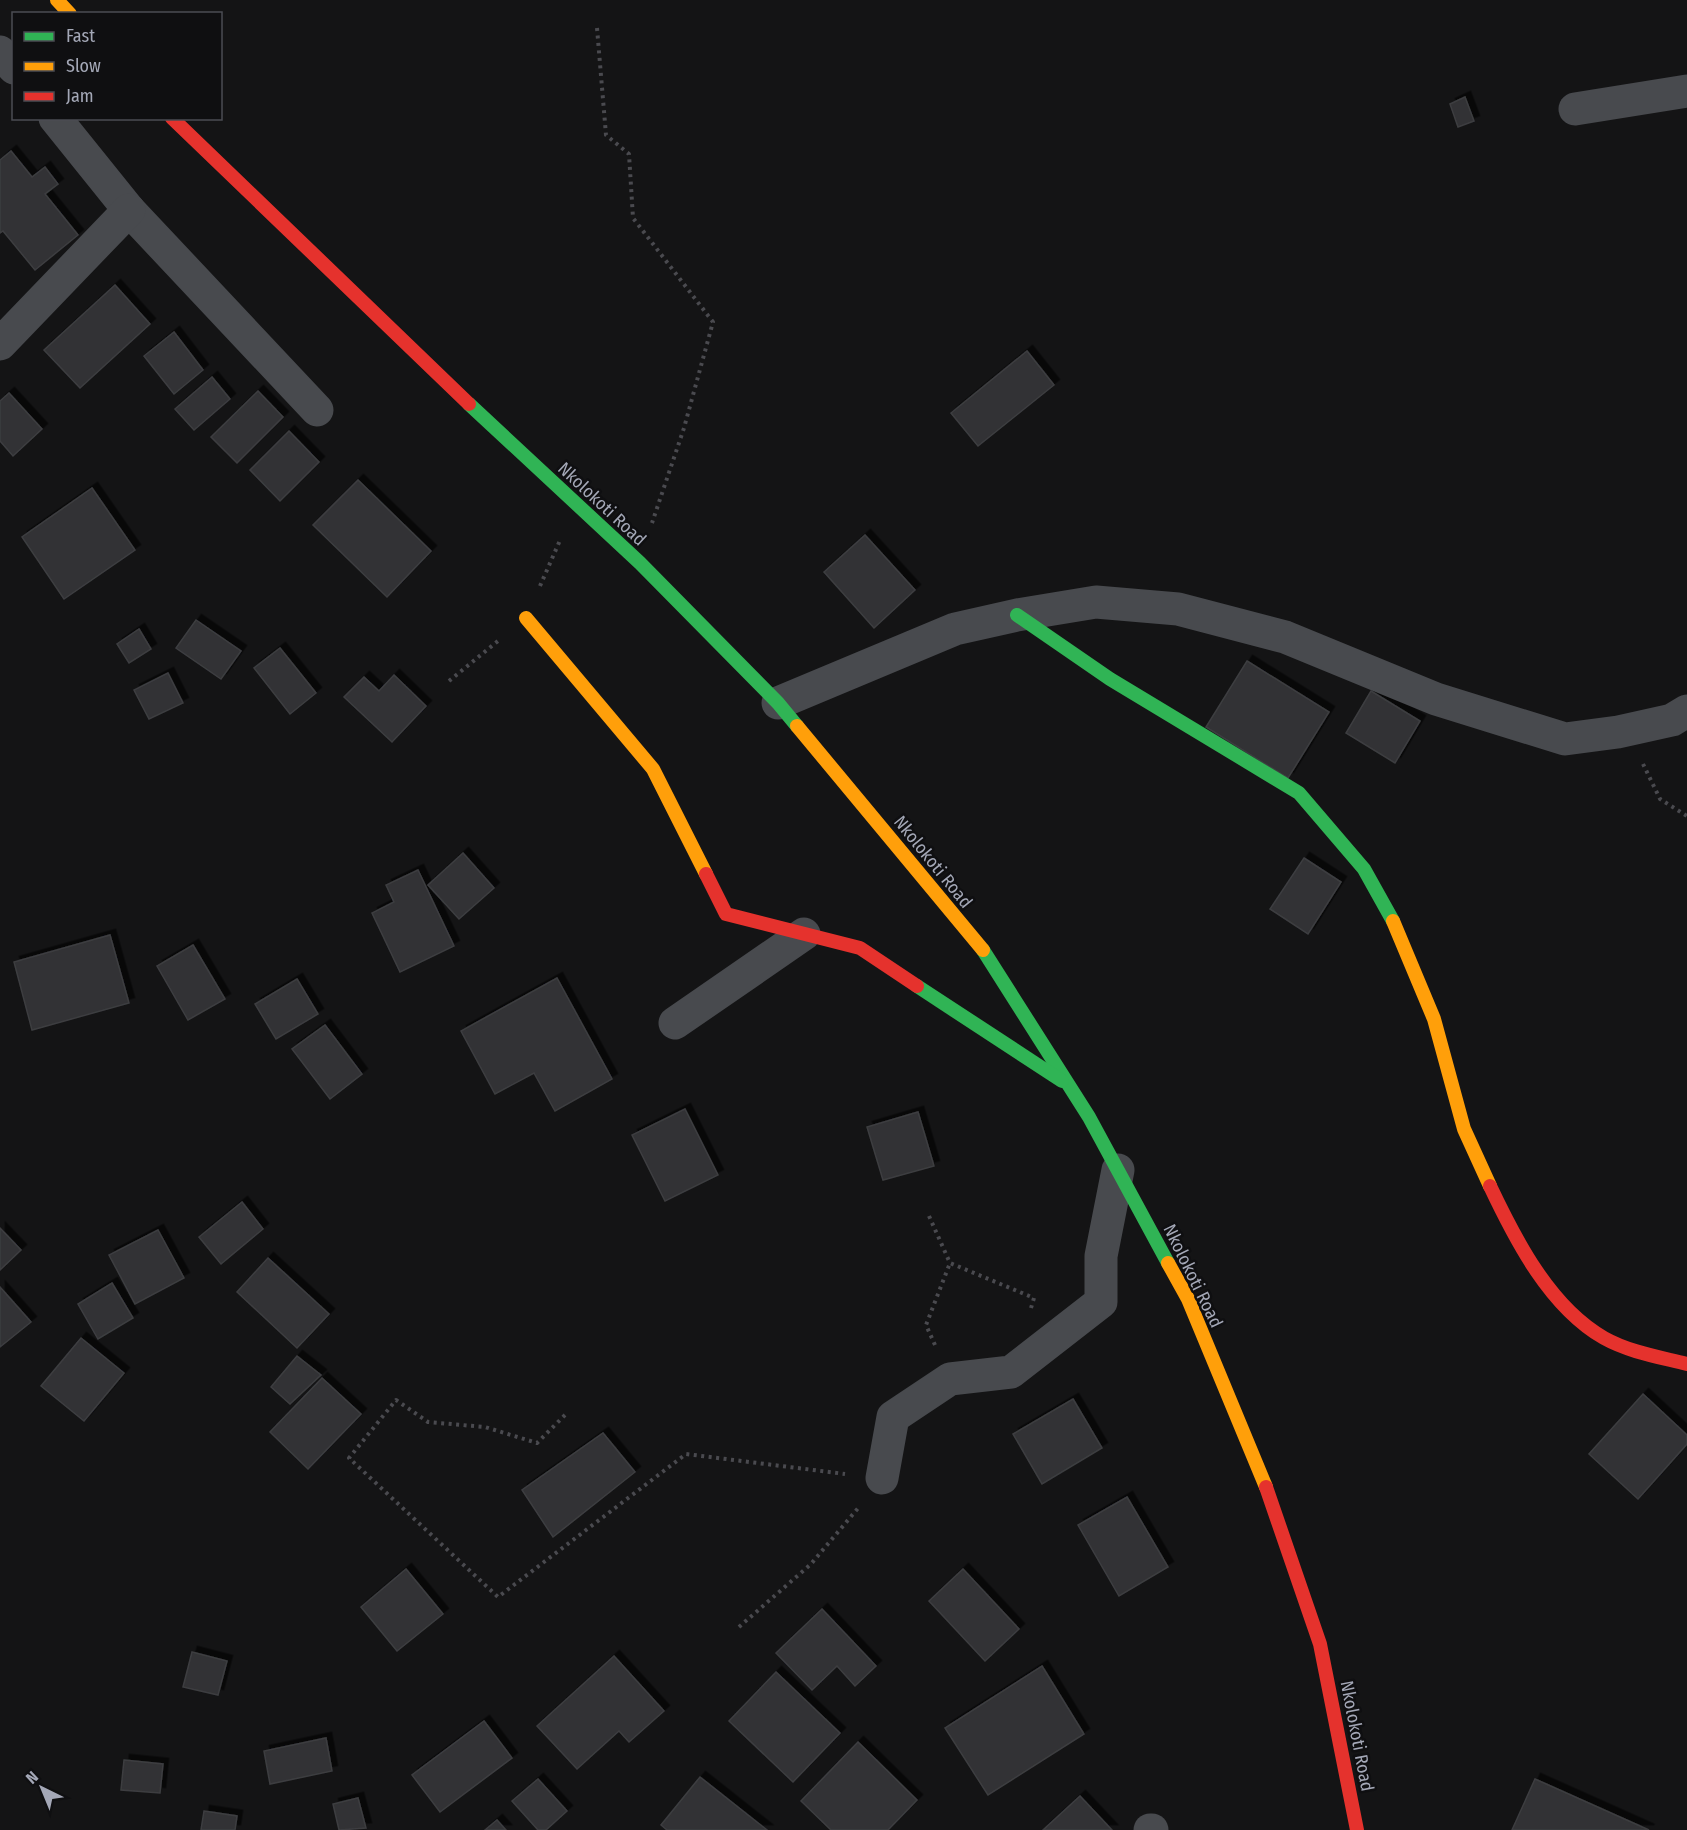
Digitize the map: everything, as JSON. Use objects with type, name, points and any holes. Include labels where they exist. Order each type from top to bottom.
[{"type":"main road","points":[[57,0],[68,12]]},
{"type":"main road","name":"Nkolokoti Road","points":[[174,120],[417,356],[640,563],[778,703],[988,956],[1118,1170],[1188,1299],[1266,1488],[1320,1644],[1357,1830]]},
{"type":"main road","points":[[1017,615],[1110,679],[1299,793],[1364,869],[1390,913],[1434,1019],[1464,1129],[1506,1220],[1548,1288],[1575,1317],[1604,1338],[1631,1350],[1687,1364]]},
{"type":"main road","points":[[526,618],[653,769],[726,914],[860,948],[1069,1086]]},
{"type":"street","points":[[0,52],[12,66]]},
{"type":"street","points":[[1575,109],[1687,91]]},
{"type":"street","points":[[57,120],[129,210],[316,410]]},
{"type":"street","points":[[0,344],[129,210]]},
{"type":"street","points":[[778,703],[955,629],[1017,615],[1096,602],[1178,609],[1285,637],[1436,699],[1565,739],[1618,732],[1672,720],[1687,711]]},
{"type":"street","points":[[675,1023],[804,934]]},
{"type":"street","points":[[882,1478],[893,1417],[950,1379],[1011,1372],[1101,1302],[1101,1256],[1118,1170]]},
{"type":"path","points":[[597,28],[606,135],[629,154],[633,218],[713,322],[684,428],[640,563]]},
{"type":"path","points":[[1618,732],[1643,763],[1660,799],[1687,816]]},
{"type":"path","points":[[929,1216],[950,1263],[1034,1298],[1031,1309]]},
{"type":"path","points":[[950,1263],[926,1324],[950,1379]]},
{"type":"path","points":[[565,1414],[537,1443],[485,1427],[428,1422],[396,1400],[349,1458],[498,1597],[686,1454],[882,1478]]},
{"type":"path","points":[[739,1627],[811,1564],[882,1478]]},
{"type":"building","points":[[1465,97],[1474,121],[1458,127],[1450,104]]},
{"type":"building","points":[[11,151],[32,177],[45,167],[58,184],[45,194],[78,235],[35,270],[3,231],[0,233],[0,160]]},
{"type":"building","points":[[115,285],[150,324],[80,388],[44,350]]},
{"type":"building","points":[[174,332],[203,370],[174,394],[144,356]]},
{"type":"building","points":[[1027,351],[1054,385],[978,446],[951,413]]},
{"type":"building","points":[[212,377],[230,399],[194,430],[175,409]]},
{"type":"building","points":[[258,391],[283,417],[237,463],[211,437]]},
{"type":"building","points":[[9,393],[42,429],[13,456],[0,441],[0,401]]},
{"type":"building","points":[[289,431],[319,462],[280,501],[250,470]]},
{"type":"building","points":[[358,480],[431,551],[387,597],[313,525]]},
{"type":"building","points":[[92,488],[135,550],[64,599],[22,537]]},
{"type":"building","points":[[865,535],[915,590],[874,628],[824,572]]},
{"type":"building","points":[[196,620],[241,651],[221,679],[176,648]]},
{"type":"building","points":[[139,629],[151,649],[129,663],[117,644]]},
{"type":"building","points":[[280,648],[316,693],[290,714],[254,668]]},
{"type":"building","points":[[1247,661],[1329,712],[1288,778],[1206,727]]},
{"type":"building","points":[[168,673],[183,703],[149,719],[134,690]]},
{"type":"building","points":[[394,675],[426,706],[392,742],[344,697],[364,677],[379,691]]},
{"type":"building","points":[[1371,691],[1420,721],[1395,763],[1346,733]]},
{"type":"building","points":[[463,853],[494,888],[459,919],[428,885]]},
{"type":"building","points":[[1304,858],[1341,882],[1308,934],[1270,909]]},
{"type":"building","points":[[418,870],[454,946],[400,972],[372,913],[394,902],[386,885]]},
{"type":"building","points":[[110,935],[129,1003],[32,1030],[14,962]]},
{"type":"building","points":[[193,945],[225,999],[188,1020],[157,966]]},
{"type":"building","points":[[557,978],[612,1079],[555,1111],[534,1073],[495,1094],[461,1031]]},
{"type":"building","points":[[297,979],[318,1014],[276,1039],[255,1004]]},
{"type":"building","points":[[325,1025],[362,1074],[330,1099],[292,1049]]},
{"type":"building","points":[[685,1109],[718,1175],[665,1201],[632,1135]]},
{"type":"building","points":[[918,1112],[934,1166],[883,1180],[867,1127]]},
{"type":"building","points":[[242,1202],[263,1229],[221,1264],[199,1237]]},
{"type":"building","points":[[0,1228],[21,1250],[0,1270]]},
{"type":"building","points":[[158,1230],[184,1278],[135,1304],[109,1255]]},
{"type":"building","points":[[268,1258],[329,1314],[297,1348],[237,1292]]},
{"type":"building","points":[[112,1283],[133,1318],[98,1339],[78,1304]]},
{"type":"building","points":[[0,1287],[31,1322],[0,1347]]},
{"type":"building","points":[[81,1338],[124,1373],[84,1421],[41,1386]]},
{"type":"building","points":[[297,1356],[321,1375],[290,1404],[271,1387]]},
{"type":"building","points":[[322,1378],[361,1414],[308,1469],[270,1432]]},
{"type":"building","points":[[1643,1394],[1687,1435],[1687,1444],[1638,1499],[1589,1454]]},
{"type":"building","points":[[1073,1399],[1102,1448],[1042,1484],[1013,1434]]},
{"type":"building","points":[[603,1433],[635,1472],[553,1537],[522,1490]]},
{"type":"building","points":[[1127,1497],[1168,1567],[1119,1596],[1078,1525]]},
{"type":"building","points":[[406,1569],[443,1614],[397,1651],[361,1607]]},
{"type":"building","points":[[963,1569],[1019,1629],[985,1661],[929,1601]]},
{"type":"building","points":[[822,1609],[876,1666],[855,1686],[837,1666],[812,1690],[776,1653]]},
{"type":"building","points":[[192,1652],[227,1661],[218,1695],[183,1687]]},
{"type":"building","points":[[614,1656],[664,1711],[629,1742],[619,1731],[577,1769],[537,1726]]},
{"type":"building","points":[[1042,1666],[1084,1734],[988,1795],[945,1728]]},
{"type":"building","points":[[776,1672],[840,1733],[793,1782],[729,1721]]},
{"type":"building","points":[[484,1721],[512,1758],[440,1812],[412,1775]]},
{"type":"building","points":[[326,1738],[332,1771],[270,1784],[264,1751]]},
{"type":"building","points":[[858,1742],[917,1800],[888,1830],[831,1830],[801,1801]]},
{"type":"building","points":[[124,1760],[163,1764],[160,1793],[121,1790]]},
{"type":"building","points":[[700,1777],[767,1830],[667,1830],[661,1825]]},
{"type":"building","points":[[538,1779],[567,1811],[546,1830],[538,1830],[512,1801]]},
{"type":"building","points":[[1535,1779],[1649,1830],[1512,1830]]},
{"type":"building","points":[[1080,1796],[1112,1830],[1043,1830]]},
{"type":"building","points":[[358,1798],[366,1828],[339,1830],[333,1804]]},
{"type":"building","points":[[204,1811],[237,1816],[235,1830],[201,1830]]},
{"type":"building","points":[[497,1820],[506,1830],[485,1830]]},
{"type":"traffic: fast","points":[[469,404],[640,563],[778,703],[797,726]]},
{"type":"traffic: fast","points":[[1017,615],[1110,679],[1299,793],[1364,869],[1393,921]]},
{"type":"traffic: fast","points":[[983,950],[1089,1117],[1168,1263]]},
{"type":"traffic: fast","points":[[917,986],[1062,1081]]},
{"type":"traffic: slow","points":[[57,0],[68,12]]},
{"type":"traffic: slow","points":[[526,618],[653,769],[706,874]]},
{"type":"traffic: slow","points":[[797,726],[983,950]]},
{"type":"traffic: slow","points":[[1393,921],[1434,1019],[1464,1129],[1490,1186]]},
{"type":"traffic: slow","points":[[1168,1263],[1188,1299],[1266,1487]]},
{"type":"traffic: jam","points":[[174,120],[469,404]]},
{"type":"traffic: jam","points":[[706,874],[726,914],[860,948],[917,986]]},
{"type":"traffic: jam","points":[[1490,1186],[1523,1250],[1551,1291],[1567,1309],[1604,1338],[1644,1354],[1687,1364]]},
{"type":"traffic: jam","points":[[1266,1487],[1320,1644],[1357,1830]]}]
